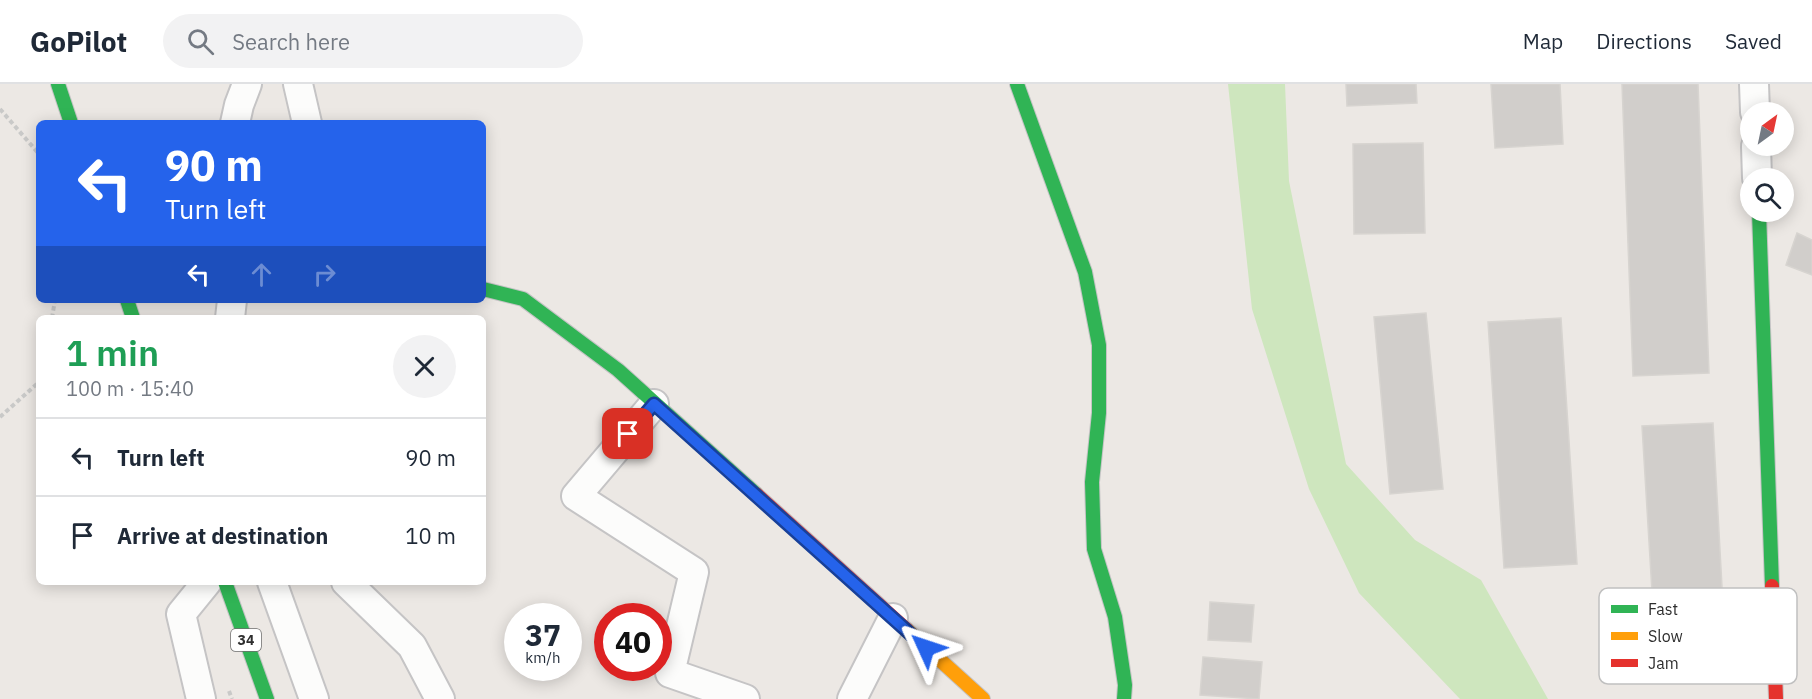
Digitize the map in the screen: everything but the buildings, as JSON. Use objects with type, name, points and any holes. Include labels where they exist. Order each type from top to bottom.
[{"type":"street","points":[[58,84],[70,120]]},
{"type":"street","points":[[236,120],[247,84]]},
{"type":"street","points":[[298,84],[306,120]]},
{"type":"street","points":[[1017,84],[1085,272],[1099,345],[1099,413],[1092,482],[1094,549],[1114,617],[1125,685],[1124,699]]},
{"type":"street","points":[[1754,84],[1755,102]]},
{"type":"street","points":[[1759,222],[1772,588]]},
{"type":"street","points":[[486,290],[523,299],[618,370],[983,699]]},
{"type":"street","points":[[654,404],[576,496],[693,572],[670,673],[746,699]]},
{"type":"street","points":[[201,699],[181,614],[205,585]]},
{"type":"street","name":"34","points":[[226,585],[267,699]]},
{"type":"street","points":[[273,585],[314,699]]},
{"type":"street","points":[[349,585],[412,646],[440,699]]},
{"type":"street","points":[[852,699],[893,618]]},
{"type":"street","points":[[1775,684],[1776,699]]},
{"type":"path","points":[[0,110],[36,151]]},
{"type":"path","points":[[0,417],[36,384]]},
{"type":"green space","points":[[1228,84],[1285,84],[1289,181],[1346,464],[1415,540],[1481,580],[1548,699],[1460,699],[1359,593],[1309,489],[1252,309]]},
{"type":"traffic: fast","points":[[58,84],[70,120]]},
{"type":"traffic: fast","points":[[1017,84],[1085,272],[1099,345],[1099,413],[1092,482],[1094,549],[1115,617],[1125,685],[1124,699]]},
{"type":"traffic: fast","points":[[1759,222],[1772,586]]},
{"type":"traffic: fast","points":[[486,290],[523,299],[618,370],[756,494]]},
{"type":"traffic: fast","points":[[128,303],[132,315]]},
{"type":"traffic: fast","points":[[226,585],[267,699]]},
{"type":"traffic: slow","points":[[907,630],[983,699]]},
{"type":"traffic: jam","points":[[756,494],[907,630]]},
{"type":"traffic: jam","points":[[1775,684],[1776,699]]},
{"type":"route","points":[[628,434],[654,404],[926,648]]}]
